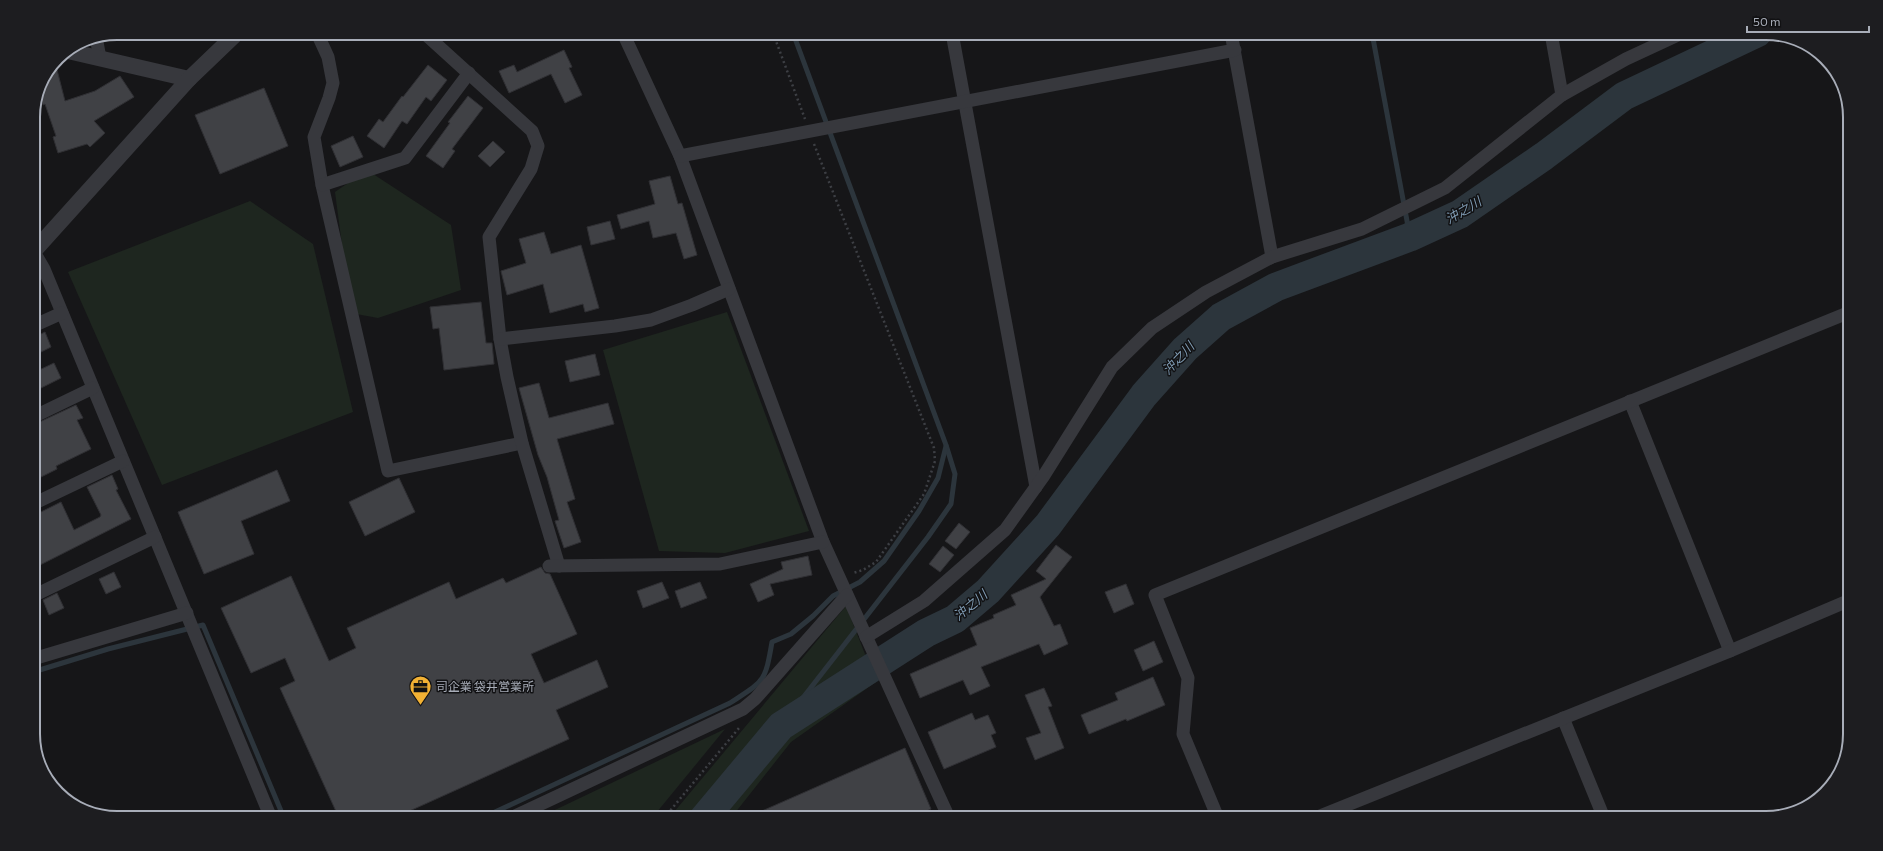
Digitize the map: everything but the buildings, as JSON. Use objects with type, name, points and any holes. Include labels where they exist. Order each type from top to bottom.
[{"type":"street","points":[[40,244],[189,79],[230,40]]},
{"type":"street","points":[[320,40],[328,57],[333,83],[329,98],[314,137],[322,185],[388,471],[522,443]]},
{"type":"street","points":[[432,40],[532,131],[538,146],[531,169],[488,237],[500,339],[522,443],[554,566],[720,564],[823,542]]},
{"type":"street","points":[[626,40],[680,156],[823,542],[946,811]]},
{"type":"street","points":[[953,40],[1036,487]]},
{"type":"street","points":[[1232,40],[1272,257]]},
{"type":"street","points":[[1552,40],[1562,95]]},
{"type":"street","points":[[866,637],[924,602],[1005,530],[1036,487],[1112,367],[1152,328],[1206,292],[1272,257],[1362,229],[1445,188],[1562,95],[1626,59],[1667,40]]},
{"type":"street","points":[[97,43],[100,58]]},
{"type":"street","points":[[680,156],[812,132],[965,101],[1234,50]]},
{"type":"street","points":[[75,53],[189,79]]},
{"type":"street","points":[[322,185],[405,158],[469,73]]},
{"type":"street","points":[[40,262],[268,811]]},
{"type":"street","points":[[500,339],[615,326],[652,320],[729,289]]},
{"type":"street","points":[[40,323],[62,313]]},
{"type":"street","points":[[1215,811],[1183,734],[1188,678],[1155,595],[1843,315]]},
{"type":"street","points":[[40,414],[93,388]]},
{"type":"street","points":[[1630,402],[1730,651]]},
{"type":"street","points":[[40,501],[123,460]]},
{"type":"street","points":[[40,593],[155,537]]},
{"type":"street","points":[[527,811],[744,709],[755,699],[847,595]]},
{"type":"street","points":[[1332,811],[1730,651],[1843,603]]},
{"type":"street","points":[[40,657],[187,613]]},
{"type":"street","points":[[1563,718],[1601,811]]},
{"type":"path","points":[[776,40],[934,448],[935,462],[924,494],[876,562],[863,570],[839,577]]},
{"type":"path","points":[[670,811],[739,727]]},
{"type":"shaded area","points":[[367,170],[451,225],[461,290],[378,318],[351,313],[335,192]]},
{"type":"shaded area","points":[[250,201],[313,244],[353,412],[162,485],[68,272]]},
{"type":"shaded area","points":[[727,312],[809,531],[725,553],[659,551],[603,350]]},
{"type":"shaded area","points":[[846,606],[876,682],[791,742],[737,811],[675,811]]},
{"type":"shaded area","points":[[725,729],[658,811],[553,811]]},
{"type":"waterway","points":[[781,726],[928,537],[951,504],[955,474],[946,445],[796,40]]},
{"type":"waterway","points":[[1373,40],[1410,237]]},
{"type":"waterway","name":"沖之川","points":[[710,811],[781,726],[926,633],[955,619],[988,591],[1048,525],[1144,395],[1185,349],[1221,317],[1276,287],[1410,237],[1460,214],[1544,156],[1624,96],[1742,40]]},
{"type":"waterway","points":[[497,811],[730,703],[750,690],[765,674],[772,642],[791,634],[813,616],[833,596],[860,582],[884,561],[919,511],[938,478],[946,446]]},
{"type":"waterway","points":[[40,670],[108,649],[203,625],[281,811]]},
{"type":"place","name":"司企業 袋井営業所","points":[[420,706]]}]
